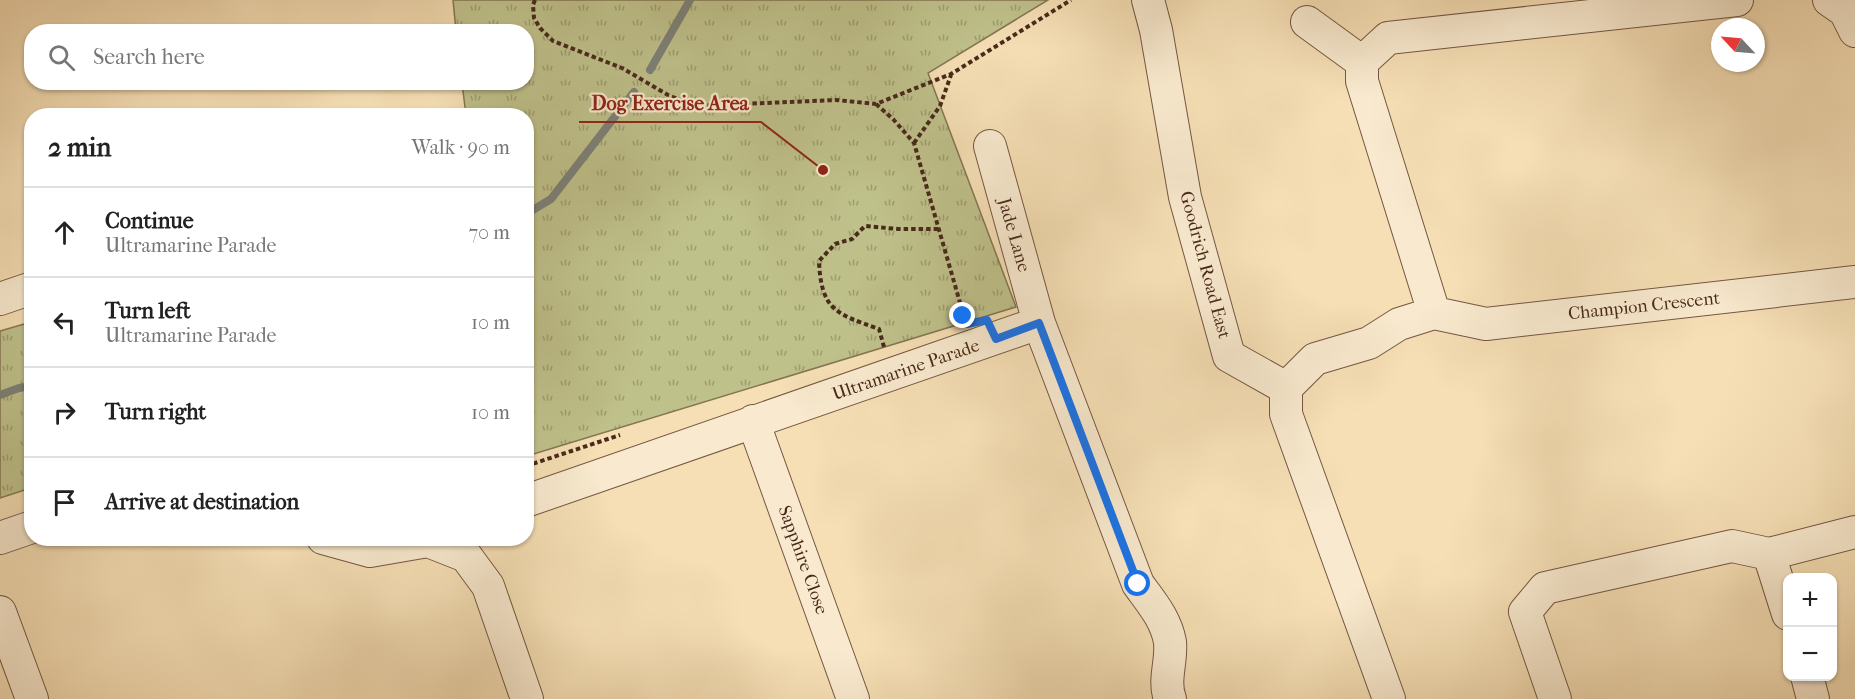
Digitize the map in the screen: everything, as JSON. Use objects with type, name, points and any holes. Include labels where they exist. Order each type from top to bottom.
[{"type":"street","name":"Goodrich Road East","points":[[1148,0],[1156,30],[1185,197],[1229,356],[1286,388]]},
{"type":"street","points":[[1434,313],[1362,81],[1362,62],[1388,38],[1737,0]]},
{"type":"street","points":[[1829,0],[1845,11],[1855,31]]},
{"type":"street","points":[[1307,22],[1362,62]]},
{"type":"street","name":"Jade Lane","points":[[990,146],[1039,323]]},
{"type":"street","name":"Champion Crescent","points":[[1286,388],[1315,359],[1369,343],[1399,324],[1434,313],[1486,324],[1855,282]]},
{"type":"street","points":[[0,299],[24,291]]},
{"type":"street","points":[[1039,323],[1138,584],[1162,616],[1170,643],[1166,688],[1170,699]]},
{"type":"street","name":"Ultramarine Parade","points":[[534,498],[1039,323]]},
{"type":"street","points":[[1286,388],[1286,414],[1389,699]]},
{"type":"street","name":"Sapphire Close","points":[[753,422],[853,699]]},
{"type":"street","points":[[0,537],[24,529]]},
{"type":"street","points":[[1556,699],[1525,612],[1545,588],[1732,546],[1769,554],[1855,532]]},
{"type":"street","points":[[352,546],[370,551],[399,546]]},
{"type":"street","points":[[473,547],[527,699]]},
{"type":"street","points":[[1769,554],[1783,598]]},
{"type":"street","points":[[0,612],[32,699]]},
{"type":"street","points":[[1809,681],[1814,699]]},
{"type":"path","points":[[535,0],[534,18],[553,41],[622,68],[668,95],[695,106],[836,100],[876,104],[951,74],[1071,0]]},
{"type":"path","points":[[914,142],[940,106],[951,74]]},
{"type":"path","points":[[876,104],[914,142],[967,324],[987,320],[996,339]]},
{"type":"path","points":[[884,347],[879,329],[842,316],[830,304],[820,281],[819,261],[835,244],[852,239],[866,226],[898,230],[940,229]]},
{"type":"green space","points":[[453,0],[1048,0],[928,73],[1016,307],[534,454],[534,108],[465,108],[463,90],[534,90],[534,24],[455,24]]},
{"type":"green space","points":[[24,324],[24,490],[0,498],[0,331]]},
{"type":"waterway","points":[[650,70],[690,0]]},
{"type":"waterway","points":[[534,209],[551,199],[634,92]]},
{"type":"waterway","points":[[0,395],[24,387]]},
{"type":"place","name":"Dog Exercise Area","points":[[823,170]]},
{"type":"route","points":[[963,316],[967,324],[987,320],[996,339],[1039,323],[1138,584]]}]
